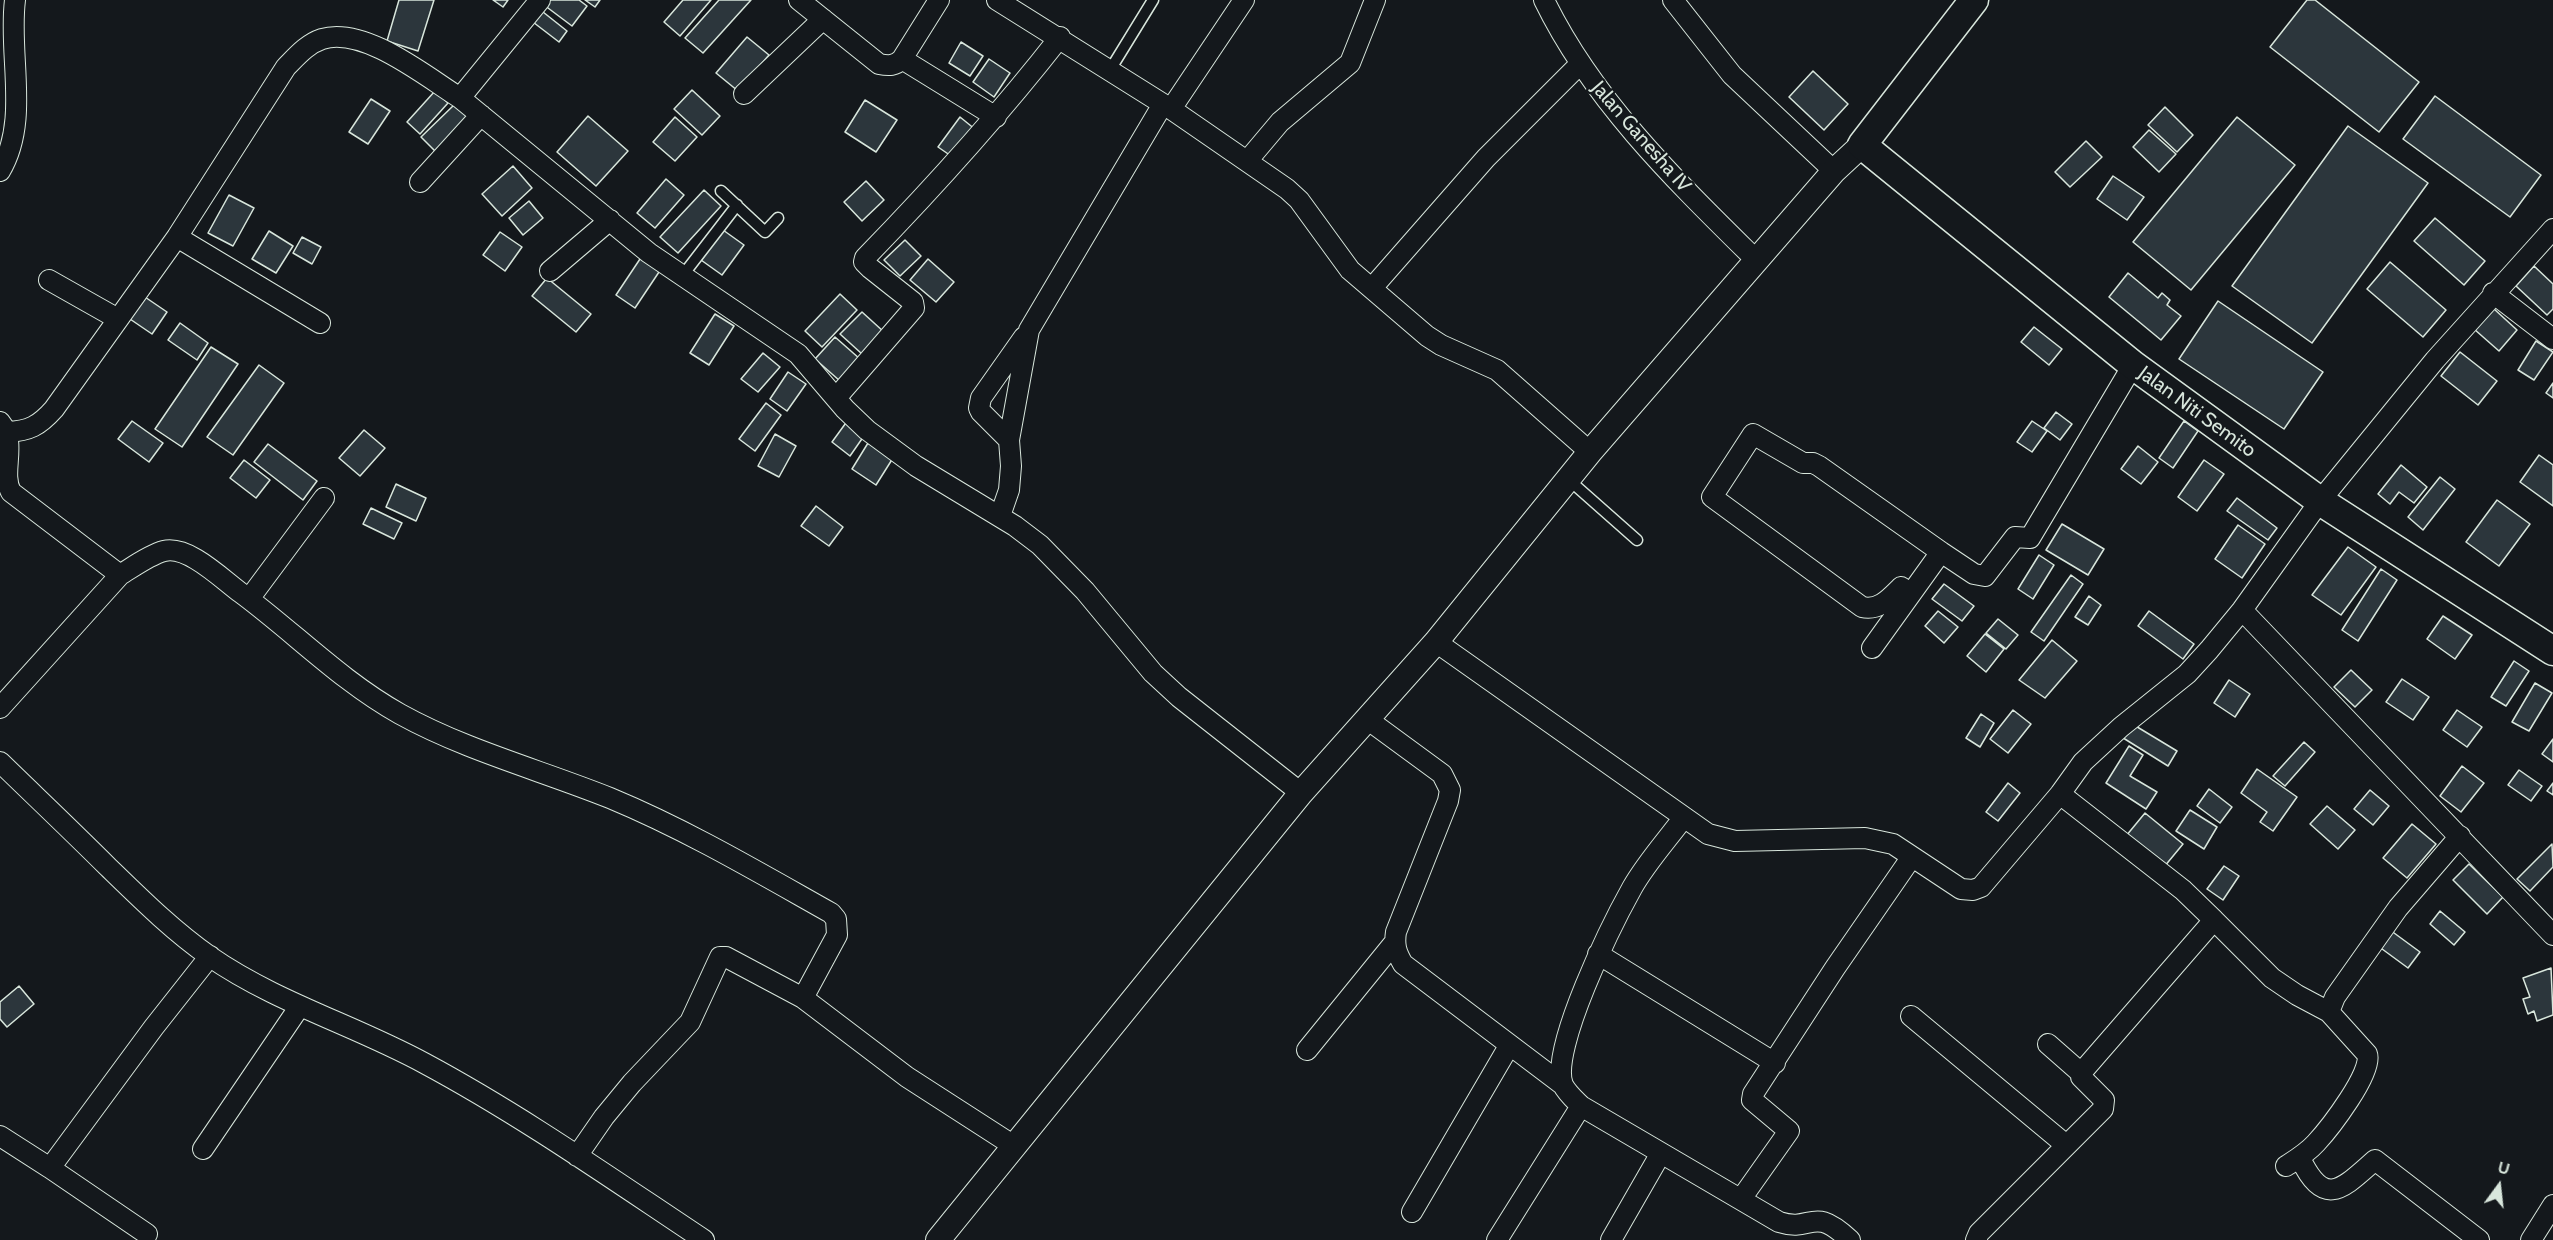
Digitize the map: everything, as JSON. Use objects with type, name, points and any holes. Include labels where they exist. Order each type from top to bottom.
[{"type":"main road","points":[[1862,145],[1974,0]]},
{"type":"main road","name":"Jalan Niti Semito","points":[[1862,145],[2133,365],[2320,501],[2553,651]]},
{"type":"street","points":[[0,171],[10,148],[15,127],[13,20],[15,0]]},
{"type":"street","points":[[460,98],[540,0]]},
{"type":"street","points":[[799,0],[879,64],[896,65],[939,0]]},
{"type":"street","points":[[997,0],[1060,37],[1248,160],[1299,200],[1350,270],[1427,336],[1441,345],[1497,370],[1590,452]]},
{"type":"street","points":[[1009,440],[981,412],[979,408],[981,398],[1029,330],[1167,107],[1244,0]]},
{"type":"street","points":[[1248,160],[1280,122],[1350,63],[1375,0]]},
{"type":"street","name":"Jalan Ganesha IV","points":[[1544,0],[1557,27],[1591,80],[1688,193],[1756,260]]},
{"type":"street","points":[[1673,0],[1732,75],[1834,171]]},
{"type":"street","points":[[744,94],[823,19]]},
{"type":"street","points":[[120,575],[10,492],[4,485],[4,427],[31,429],[41,423],[177,237],[286,67],[302,50],[321,40],[339,36],[359,39],[377,46],[460,98],[649,253],[798,354],[867,430],[895,451],[1000,516],[1040,544],[1063,567],[1145,664],[1179,697],[1301,793]]},
{"type":"street","points":[[836,398],[914,308],[913,302],[864,262],[865,258],[959,160],[1060,37]]},
{"type":"street","points":[[902,59],[996,117]]},
{"type":"street","points":[[1372,288],[1486,158],[1580,64]]},
{"type":"street","points":[[420,182],[481,115]]},
{"type":"street","points":[[938,1240],[1301,793],[1436,642],[1568,478],[1756,260],[1834,171],[1862,145]]},
{"type":"street","points":[[550,271],[610,220]]},
{"type":"street","points":[[1436,642],[1708,834],[1722,839],[1752,842],[1864,838],[1893,844],[1961,889],[1973,890],[1981,887],[2060,794],[2083,762],[2187,674],[2242,610],[2320,501],[2435,360],[2553,228]]},
{"type":"street","points":[[177,237],[320,323]]},
{"type":"street","points":[[49,280],[118,319]]},
{"type":"street","points":[[2493,293],[2553,339]]},
{"type":"street","points":[[1000,516],[1010,482],[1009,440],[1029,330]]},
{"type":"street","points":[[1911,594],[1901,586],[1888,600],[1875,608],[1862,608],[1712,497],[1753,434],[1803,463],[1820,466],[1941,552],[1974,574],[1984,576],[2015,537],[2030,538],[2133,365]]},
{"type":"street","points":[[249,599],[324,498]]},
{"type":"street","points":[[0,708],[120,575],[162,552],[172,550],[192,556],[249,599],[358,688],[400,714],[483,752],[579,786],[666,823],[714,846],[831,913],[836,919],[837,935],[803,998]]},
{"type":"street","points":[[1872,648],[1941,552]]},
{"type":"street","points":[[2242,610],[2553,935]]},
{"type":"street","points":[[1367,719],[1442,774],[1450,790],[1448,801],[1396,932],[1394,943],[1396,953],[1403,964],[1563,1085],[1581,1106],[1786,1224],[1814,1220],[1828,1222],[1850,1240]]},
{"type":"street","points":[[0,762],[158,915],[210,956],[242,976],[300,1006],[400,1050],[442,1073],[577,1156],[704,1240]]},
{"type":"street","points":[[2060,794],[2183,890],[2272,978],[2328,1012],[2367,1054],[2369,1063],[2358,1086],[2316,1143],[2293,1162],[2315,1182],[2332,1190],[2345,1187],[2375,1160],[2479,1240]]},
{"type":"street","points":[[1563,1085],[1561,1068],[1563,1051],[1598,954],[1633,885],[1684,817]]},
{"type":"street","points":[[2328,1012],[2335,997],[2398,908],[2460,836]]},
{"type":"street","points":[[1741,1199],[1789,1131],[1752,1100],[1752,1096],[1835,968],[1911,858]]},
{"type":"street","points":[[2081,1073],[2214,920]]},
{"type":"street","points":[[1307,1050],[1394,943]]},
{"type":"street","points":[[1598,954],[1774,1063]]},
{"type":"street","points":[[50,1168],[154,1027],[210,956]]},
{"type":"street","points":[[577,1156],[604,1117],[632,1083],[690,1022],[720,957],[726,957],[803,998],[907,1077],[1014,1146]]},
{"type":"street","points":[[203,1149],[300,1006]]},
{"type":"street","points":[[1911,1016],[2066,1145]]},
{"type":"street","points":[[1976,1240],[1979,1233],[2105,1104],[2081,1077],[2081,1073],[2048,1044]]},
{"type":"street","points":[[1412,1212],[1509,1046]]},
{"type":"street","points":[[1497,1240],[1581,1106]]},
{"type":"street","points":[[0,1136],[147,1234]]},
{"type":"street","points":[[1611,1240],[1661,1153]]},
{"type":"street","points":[[2531,1240],[2551,1212]]},
{"type":"lane","points":[[1110,70],[1153,0]]},
{"type":"lane","points":[[721,191],[765,232],[778,218]]},
{"type":"lane","points":[[683,275],[737,206]]},
{"type":"lane","points":[[1568,478],[1636,540]]},
{"type":"building","points":[[399,0],[434,0],[418,51],[387,41]]},
{"type":"building","points":[[493,0],[508,0],[503,7]]},
{"type":"building","points":[[548,0],[579,0],[587,6],[572,26],[544,5]]},
{"type":"building","points":[[585,0],[600,0],[595,7]]},
{"type":"building","points":[[683,0],[711,0],[680,36],[664,22]]},
{"type":"building","points":[[719,0],[751,0],[703,53],[685,38]]},
{"type":"building","points":[[2307,0],[2315,0],[2419,82],[2379,132],[2270,47]]},
{"type":"building","points":[[538,8],[567,31],[559,42],[529,19]]},
{"type":"building","points":[[747,37],[769,55],[738,91],[716,73]]},
{"type":"building","points":[[961,42],[983,56],[970,76],[949,63]]},
{"type":"building","points":[[989,59],[1010,73],[994,97],[973,82]]},
{"type":"building","points":[[1813,71],[1848,104],[1824,130],[1789,97]]},
{"type":"building","points":[[692,90],[720,116],[702,135],[674,109]]},
{"type":"building","points":[[435,91],[448,103],[420,134],[407,122]]},
{"type":"building","points":[[2435,96],[2541,175],[2510,217],[2403,139]]},
{"type":"building","points":[[371,99],[390,111],[368,144],[349,132]]},
{"type":"building","points":[[865,100],[897,120],[876,152],[845,132]]},
{"type":"building","points":[[455,104],[470,119],[436,152],[421,137]]},
{"type":"building","points":[[2165,107],[2193,135],[2177,152],[2148,125]]},
{"type":"building","points":[[588,116],[628,151],[596,186],[557,152]]},
{"type":"building","points":[[675,117],[697,137],[675,161],[653,142]]},
{"type":"building","points":[[960,117],[976,130],[954,158],[938,147]]},
{"type":"building","points":[[2237,117],[2295,165],[2191,290],[2133,242]]},
{"type":"building","points":[[2348,126],[2428,183],[2312,343],[2232,286]]},
{"type":"building","points":[[2149,130],[2176,154],[2159,172],[2133,147]]},
{"type":"building","points":[[2086,141],[2102,157],[2070,187],[2055,172]]},
{"type":"building","points":[[513,166],[532,188],[502,216],[482,194]]},
{"type":"building","points":[[2113,176],[2144,197],[2127,220],[2097,199]]},
{"type":"building","points":[[666,179],[684,195],[655,228],[637,213]]},
{"type":"building","points":[[866,181],[884,200],[862,221],[844,202]]},
{"type":"building","points":[[704,190],[721,206],[678,253],[660,237]]},
{"type":"building","points":[[229,195],[254,208],[233,246],[208,233]]},
{"type":"building","points":[[529,201],[543,218],[523,235],[509,218]]},
{"type":"building","points":[[2435,218],[2485,261],[2464,285],[2414,241]]},
{"type":"building","points":[[723,230],[744,245],[722,275],[701,260]]},
{"type":"building","points":[[269,231],[293,246],[276,273],[252,259]]},
{"type":"building","points":[[500,232],[522,247],[505,271],[483,255]]},
{"type":"building","points":[[302,237],[321,247],[312,264],[293,253]]},
{"type":"building","points":[[905,240],[921,256],[900,276],[884,260]]},
{"type":"building","points":[[642,256],[661,269],[635,308],[616,295]]},
{"type":"building","points":[[928,259],[954,282],[936,302],[910,280]]},
{"type":"building","points":[[2390,262],[2446,310],[2423,337],[2367,289]]},
{"type":"building","points":[[2534,266],[2553,284],[2553,309],[2547,315],[2516,286]]},
{"type":"building","points":[[2128,273],[2158,298],[2162,293],[2170,300],[2167,305],[2181,316],[2161,340],[2109,297]]},
{"type":"building","points":[[547,278],[591,314],[576,332],[532,296]]},
{"type":"building","points":[[840,294],[857,310],[822,347],[805,331]]},
{"type":"building","points":[[142,295],[167,312],[152,334],[127,317]]},
{"type":"building","points":[[2218,301],[2323,372],[2284,429],[2179,359]]},
{"type":"building","points":[[2493,308],[2517,330],[2499,351],[2474,329]]},
{"type":"building","points":[[862,312],[884,332],[862,354],[840,334]]},
{"type":"building","points":[[715,314],[734,326],[709,365],[690,353]]},
{"type":"building","points":[[180,323],[208,343],[197,360],[168,340]]},
{"type":"building","points":[[2034,327],[2062,349],[2049,365],[2021,342]]},
{"type":"building","points":[[835,337],[860,359],[840,381],[815,359]]},
{"type":"building","points":[[2536,341],[2553,352],[2534,380],[2518,370]]},
{"type":"building","points":[[211,347],[238,364],[182,447],[155,429]]},
{"type":"building","points":[[2460,352],[2497,381],[2478,405],[2441,376]]},
{"type":"building","points":[[763,353],[780,367],[758,392],[741,379]]},
{"type":"building","points":[[259,365],[284,383],[233,455],[207,437]]},
{"type":"building","points":[[788,372],[806,384],[787,411],[770,399]]},
{"type":"building","points":[[2553,383],[2553,398],[2546,393]]},
{"type":"building","points":[[766,403],[781,415],[755,451],[739,439]]},
{"type":"building","points":[[2056,412],[2072,424],[2060,440],[2044,428]]},
{"type":"building","points":[[848,420],[866,433],[850,456],[832,442]]},
{"type":"building","points":[[132,421],[163,443],[149,462],[118,439]]},
{"type":"building","points":[[2032,421],[2047,431],[2032,452],[2017,442]]},
{"type":"building","points":[[2184,421],[2198,431],[2173,468],[2159,458]]},
{"type":"building","points":[[364,430],[385,448],[360,476],[339,458]]},
{"type":"building","points":[[775,434],[796,446],[779,477],[758,466]]},
{"type":"building","points":[[868,443],[893,458],[876,485],[852,469]]},
{"type":"building","points":[[268,444],[317,481],[303,500],[254,462]]},
{"type":"building","points":[[2138,446],[2158,462],[2141,484],[2121,469]]},
{"type":"building","points":[[2539,455],[2553,465],[2553,506],[2520,482]]},
{"type":"building","points":[[244,460],[270,480],[256,498],[230,478]]},
{"type":"building","points":[[2204,460],[2224,474],[2197,511],[2178,497]]},
{"type":"building","points":[[2401,465],[2427,487],[2414,503],[2399,492],[2390,504],[2378,494]]},
{"type":"building","points":[[2440,477],[2455,489],[2423,530],[2408,517]]},
{"type":"building","points":[[396,484],[426,498],[416,521],[386,507]]},
{"type":"building","points":[[2237,498],[2277,528],[2268,540],[2227,511]]},
{"type":"building","points":[[2497,500],[2530,524],[2499,566],[2466,542]]},
{"type":"building","points":[[816,506],[843,527],[829,546],[801,526]]},
{"type":"building","points":[[371,508],[402,523],[394,539],[363,524]]},
{"type":"building","points":[[2062,524],[2104,549],[2088,575],[2046,550]]},
{"type":"building","points":[[2238,525],[2265,544],[2242,578],[2215,559]]},
{"type":"building","points":[[2348,547],[2376,567],[2341,615],[2312,595]]},
{"type":"building","points":[[2039,555],[2054,565],[2033,599],[2018,589]]},
{"type":"building","points":[[2381,569],[2397,580],[2358,641],[2342,630]]},
{"type":"building","points":[[2071,575],[2083,584],[2044,641],[2031,632]]},
{"type":"building","points":[[1944,584],[1974,606],[1962,621],[1932,599]]},
{"type":"building","points":[[2089,596],[2101,605],[2088,625],[2075,617]]},
{"type":"building","points":[[1938,611],[1958,627],[1944,643],[1925,626]]},
{"type":"building","points":[[2149,611],[2194,644],[2183,659],[2138,626]]},
{"type":"building","points":[[2443,616],[2472,635],[2455,659],[2427,639]]},
{"type":"building","points":[[1998,619],[2018,635],[2006,649],[1986,633]]},
{"type":"building","points":[[1985,634],[2004,649],[1986,672],[1967,656]]},
{"type":"building","points":[[2052,640],[2077,661],[2045,698],[2019,680]]},
{"type":"building","points":[[2514,661],[2529,671],[2506,706],[2491,697]]},
{"type":"building","points":[[2351,670],[2372,690],[2355,707],[2334,687]]},
{"type":"building","points":[[2402,679],[2429,697],[2413,720],[2386,702]]},
{"type":"building","points":[[2229,680],[2250,694],[2235,717],[2214,703]]},
{"type":"building","points":[[2535,683],[2552,693],[2529,731],[2512,722]]},
{"type":"building","points":[[2013,710],[2031,724],[2008,753],[1990,739]]},
{"type":"building","points":[[2457,710],[2482,727],[2467,747],[2443,730]]},
{"type":"building","points":[[1981,714],[1994,723],[1980,747],[1966,738]]},
{"type":"building","points":[[2129,722],[2177,751],[2168,766],[2120,736]]},
{"type":"building","points":[[2553,739],[2553,762],[2542,754]]},
{"type":"building","points":[[2304,742],[2315,752],[2285,786],[2273,776]]},
{"type":"building","points":[[2129,746],[2143,755],[2130,776],[2157,792],[2146,809],[2106,783]]},
{"type":"building","points":[[2462,766],[2484,783],[2461,812],[2440,796]]},
{"type":"building","points":[[2257,769],[2297,797],[2273,831],[2260,822],[2267,812],[2241,793]]},
{"type":"building","points":[[2519,770],[2542,786],[2531,801],[2508,785]]},
{"type":"building","points":[[2008,783],[2020,793],[1998,821],[1986,812]]},
{"type":"building","points":[[2553,783],[2553,795],[2547,791]]},
{"type":"building","points":[[2209,789],[2232,807],[2220,823],[2197,806]]},
{"type":"building","points":[[2370,790],[2389,806],[2373,825],[2354,809]]},
{"type":"building","points":[[2327,806],[2355,830],[2338,849],[2310,824]]},
{"type":"building","points":[[2190,810],[2217,827],[2204,849],[2176,831]]},
{"type":"building","points":[[2145,813],[2183,844],[2164,867],[2126,836]]},
{"type":"building","points":[[2412,824],[2436,844],[2407,878],[2383,858]]},
{"type":"building","points":[[2552,844],[2553,867],[2530,891],[2517,879]]},
{"type":"building","points":[[2469,864],[2503,897],[2487,914],[2453,880]]},
{"type":"building","points":[[2224,866],[2239,876],[2223,900],[2207,889]]},
{"type":"building","points":[[2440,911],[2465,932],[2454,945],[2430,924]]},
{"type":"building","points":[[2390,930],[2420,952],[2408,968],[2378,946]]},
{"type":"building","points":[[2551,968],[2553,1015],[2537,1021],[2534,1011],[2528,1014],[2523,999],[2530,997],[2523,978]]},
{"type":"building","points":[[19,986],[34,1004],[7,1027],[0,1019],[0,1002]]}]
